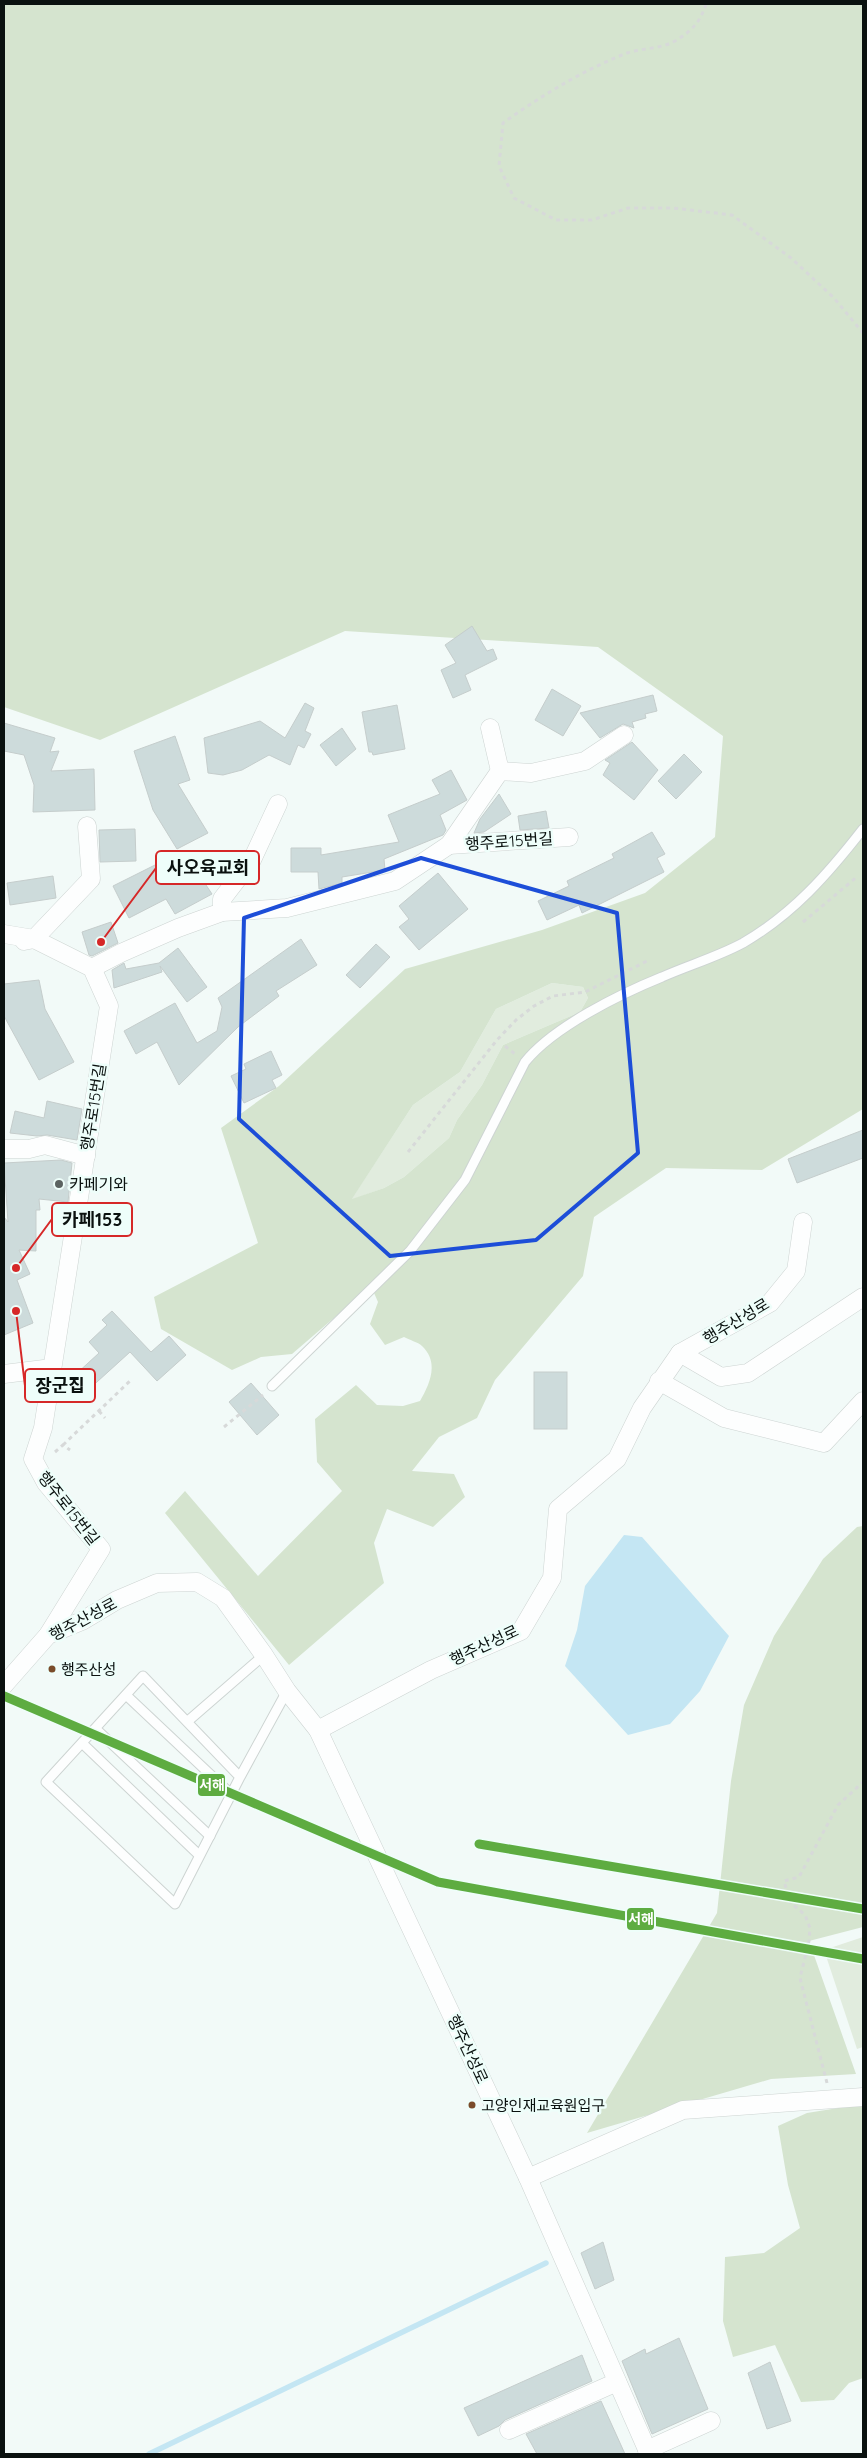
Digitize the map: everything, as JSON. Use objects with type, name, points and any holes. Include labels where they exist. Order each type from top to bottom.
[{"type":"street","points":[[490,728],[500,771],[531,773],[585,761],[624,735]]},
{"type":"street","name":"행주로15번길","points":[[48,1635],[101,1549],[46,1483],[33,1459],[43,1428],[109,1006],[92,968],[121,953],[222,912],[287,908],[395,880],[449,845],[500,771]]},
{"type":"street","points":[[222,912],[222,899],[252,860],[278,804]]},
{"type":"street","points":[[4,946],[34,939],[92,879],[87,826]]},
{"type":"street","name":"행주로15번길","points":[[449,845],[569,837]]},
{"type":"street","points":[[4,934],[34,939],[92,968]]},
{"type":"street","points":[[4,1149],[29,1149],[45,1145],[86,1156]]},
{"type":"street","name":"행주산성로","points":[[318,1730],[431,1670],[521,1630],[552,1578],[558,1509],[617,1458],[642,1408],[680,1353],[770,1303],[796,1271],[804,1222]]},
{"type":"street","points":[[680,1353],[721,1377],[748,1373],[863,1297]]},
{"type":"street","points":[[4,1374],[52,1368]]},
{"type":"street","points":[[660,1381],[724,1418],[824,1443],[863,1401]]},
{"type":"street","name":"행주산성로","points":[[4,1685],[48,1635],[82,1620],[117,1600],[156,1583],[196,1582],[224,1598],[287,1691],[318,1730],[528,2178],[648,2452]]},
{"type":"street","points":[[528,2178],[683,2110],[863,2097]]},
{"type":"street","points":[[509,2430],[617,2382]]},
{"type":"street","points":[[648,2452],[711,2421]]},
{"type":"lane","points":[[272,1386],[410,1251],[464,1180],[524,1062],[534,1051],[554,1034],[599,1008],[660,977],[726,951],[766,928],[801,902],[863,829]]},
{"type":"lane","points":[[188,1721],[264,1655]]},
{"type":"lane","points":[[240,1777],[143,1676],[46,1782],[175,1904],[231,1794],[287,1691]]},
{"type":"lane","points":[[126,1694],[231,1794]]},
{"type":"lane","points":[[96,1729],[210,1836]]},
{"type":"lane","points":[[82,1744],[200,1855]]},
{"type":"path","points":[[706,4],[702,17],[692,30],[674,42],[628,53],[541,96],[504,123],[499,166],[514,198],[556,220],[592,220],[628,208],[673,208],[732,215],[791,258],[834,298],[863,333]]},
{"type":"path","points":[[803,922],[858,876]]},
{"type":"path","points":[[408,1152],[497,1040],[516,1020],[534,1006],[553,996],[585,992],[649,960]]},
{"type":"path","points":[[63,1445],[131,1380]]},
{"type":"path","points":[[224,1427],[272,1386]]},
{"type":"path","points":[[99,1411],[105,1418]]},
{"type":"path","points":[[831,2099],[800,1978],[809,1941],[810,1928],[805,1915],[790,1902],[784,1881],[799,1878],[838,1806],[863,1782]]},
{"type":"highlighted area","points":[[421,858],[617,913],[638,1153],[536,1240],[390,1256],[239,1119],[244,918]]},
{"type":"green space","points":[[4,4],[863,4],[863,1109],[762,1170],[666,1168],[594,1217],[583,1276],[495,1380],[477,1418],[439,1437],[412,1471],[454,1474],[465,1497],[433,1527],[387,1509],[374,1543],[384,1583],[289,1665],[165,1513],[185,1491],[258,1576],[342,1491],[317,1462],[315,1419],[356,1385],[377,1405],[403,1406],[420,1401],[427,1388],[432,1367],[427,1353],[416,1342],[404,1337],[385,1345],[370,1324],[378,1302],[371,1286],[292,1354],[261,1357],[232,1370],[161,1329],[154,1297],[258,1243],[221,1128],[279,1086],[405,969],[542,930],[645,893],[715,837],[723,736],[598,647],[345,631],[100,740],[4,707]],"holes":[[[552,983],[583,987],[588,998],[580,1012],[503,1045],[482,1085],[457,1120],[449,1138],[404,1177],[384,1188],[352,1199],[413,1105],[460,1072],[496,1009]]]},
{"type":"green space","points":[[552,983],[583,987],[588,998],[580,1012],[503,1045],[482,1085],[457,1120],[449,1138],[404,1177],[384,1188],[351,1200],[413,1105],[460,1072],[496,1009]]},
{"type":"green space","points":[[863,1526],[863,1927],[809,1941],[856,2074],[771,2079],[587,2133],[717,1913],[731,1781],[744,1705],[774,1636],[823,1559],[857,1527]]},
{"type":"green space","points":[[863,1937],[863,2047],[857,2049],[824,1950]]},
{"type":"green space","points":[[863,2104],[863,2378],[849,2383],[834,2400],[801,2402],[775,2345],[733,2357],[723,2321],[725,2257],[764,2253],[800,2228],[788,2185],[778,2126],[807,2113]]},
{"type":"water","points":[[624,1535],[642,1537],[729,1636],[700,1691],[670,1724],[628,1735],[565,1666],[577,1630],[585,1586]]},
{"type":"building","points":[[472,626],[487,651],[493,649],[497,659],[465,675],[471,690],[453,698],[441,670],[456,663],[445,645]]},
{"type":"building","points":[[552,689],[581,706],[563,736],[535,720]]},
{"type":"building","points":[[653,695],[657,711],[645,714],[646,718],[632,722],[634,728],[623,724],[600,738],[580,713]]},
{"type":"building","points":[[305,703],[314,708],[305,731],[311,734],[304,748],[298,745],[290,765],[269,755],[242,770],[223,775],[208,773],[204,738],[260,721],[285,738]]},
{"type":"building","points":[[397,705],[405,749],[373,755],[372,752],[369,752],[362,712]]},
{"type":"building","points":[[4,723],[55,738],[50,752],[59,751],[51,771],[94,769],[95,810],[33,812],[34,785],[24,755],[4,751]]},
{"type":"building","points":[[342,728],[356,749],[336,766],[320,745]]},
{"type":"building","points":[[175,736],[190,780],[178,784],[208,833],[177,849],[153,810],[134,751]]},
{"type":"building","points":[[632,742],[658,770],[634,800],[603,775],[610,763],[605,760]]},
{"type":"building","points":[[684,754],[702,772],[676,799],[658,781]]},
{"type":"building","points":[[451,770],[467,800],[440,815],[446,830],[443,835],[384,859],[385,870],[342,877],[342,883],[319,889],[318,872],[291,872],[291,848],[321,848],[321,855],[399,842],[388,815],[440,794],[432,780]]},
{"type":"building","points":[[499,794],[511,814],[484,832],[474,833],[480,819]]},
{"type":"building","points":[[546,811],[549,828],[520,830],[518,816]]},
{"type":"building","points":[[135,829],[136,861],[100,862],[99,830]]},
{"type":"building","points":[[652,832],[665,854],[657,858],[664,872],[582,913],[579,905],[547,920],[538,901],[569,886],[567,881],[614,858],[612,854]]},
{"type":"building","points":[[188,858],[212,894],[175,914],[166,899],[129,918],[113,886],[155,865]]},
{"type":"building","points":[[438,873],[468,909],[419,950],[399,927],[409,919],[399,906]]},
{"type":"building","points":[[53,876],[56,898],[10,905],[7,883]]},
{"type":"building","points":[[111,922],[118,943],[92,956],[89,955],[82,932]]},
{"type":"building","points":[[301,939],[317,965],[276,991],[279,996],[238,1027],[179,1085],[157,1042],[136,1054],[124,1031],[175,1003],[197,1043],[217,1031],[222,1007],[218,998]]},
{"type":"building","points":[[376,944],[390,957],[360,988],[346,975]]},
{"type":"building","points":[[178,948],[207,987],[187,1002],[160,966],[162,972],[114,988],[112,970],[124,963],[126,969],[159,963]]},
{"type":"building","points":[[39,980],[45,1009],[74,1062],[39,1080],[4,1016],[4,984]]},
{"type":"building","points":[[271,1051],[282,1075],[272,1080],[276,1088],[244,1103],[231,1076],[246,1069],[244,1064]]},
{"type":"building","points":[[47,1101],[82,1109],[77,1140],[47,1135],[37,1136],[10,1133],[15,1111],[44,1118]]},
{"type":"building","points":[[863,1130],[863,1158],[797,1183],[788,1159]]},
{"type":"building","points":[[61,1160],[72,1163],[68,1202],[39,1199],[40,1210],[36,1210],[36,1251],[19,1250],[30,1274],[17,1280],[33,1323],[4,1335],[4,1217],[8,1222],[4,1163]]},
{"type":"building","points":[[112,1311],[151,1352],[169,1336],[186,1355],[157,1381],[130,1352],[76,1401],[63,1386],[99,1353],[89,1342],[107,1325],[102,1320]]},
{"type":"building","points":[[534,1372],[567,1372],[567,1429],[534,1429]]},
{"type":"building","points":[[251,1383],[279,1415],[257,1435],[229,1402]]},
{"type":"building","points":[[603,2242],[614,2280],[595,2289],[581,2253]]},
{"type":"building","points":[[679,2338],[708,2409],[652,2434],[622,2361],[645,2349],[646,2354]]},
{"type":"building","points":[[582,2355],[592,2381],[505,2420],[499,2426],[478,2436],[464,2408]]},
{"type":"building","points":[[770,2362],[791,2421],[767,2429],[748,2373]]},
{"type":"building","points":[[601,2401],[625,2454],[537,2454],[526,2434]]},
{"type":"waterway","points":[[149,2454],[546,2263]]},
{"type":"transit line","name":"서해","points":[[4,1696],[438,1882],[863,1959]]},
{"type":"transit line","name":"서해","points":[[479,1844],[863,1909]]},
{"type":"place","name":"사오육교회","points":[[101,942]]},
{"type":"place","name":"카페기와","points":[[59,1184]]},
{"type":"place","name":"카페153","points":[[16,1268]]},
{"type":"place","name":"장군집","points":[[16,1311]]},
{"type":"place","name":"행주산성","points":[[52,1669]]},
{"type":"place","name":"고양인재교육원입구","points":[[472,2105]]}]
